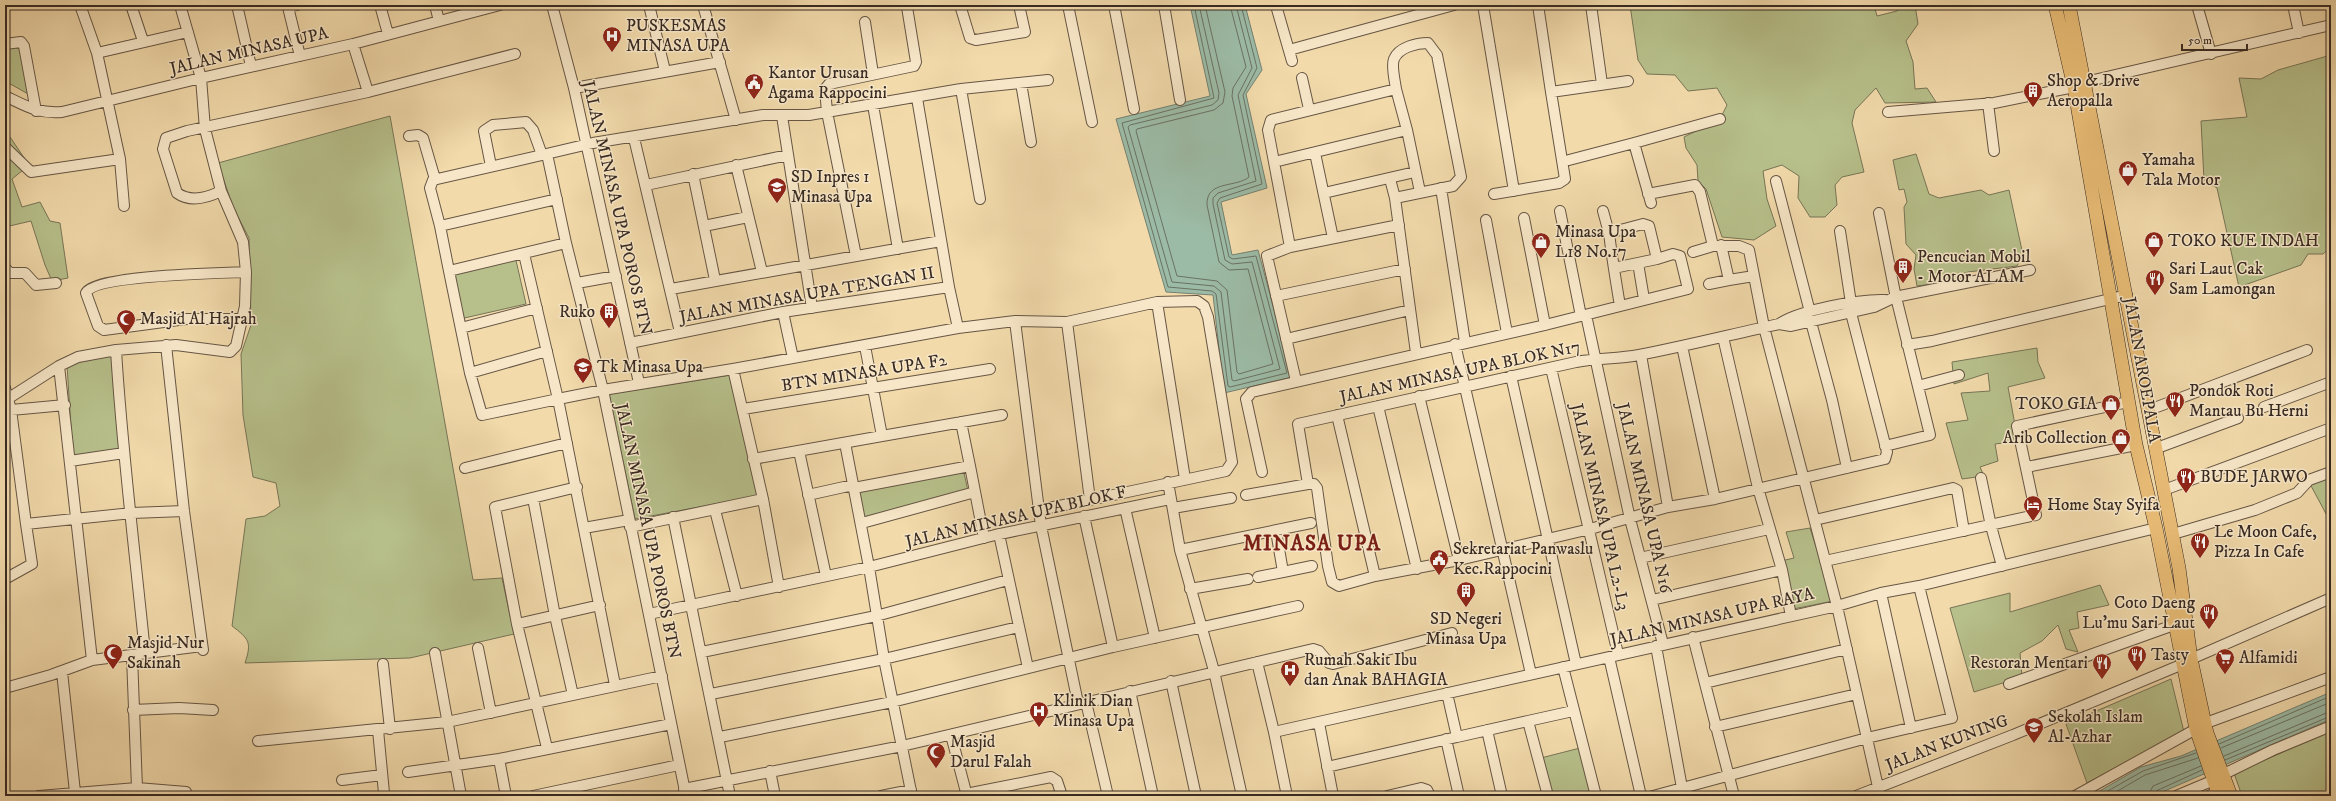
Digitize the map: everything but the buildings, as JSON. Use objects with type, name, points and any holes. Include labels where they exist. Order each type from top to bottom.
[{"type":"main road","name":"JALAN AROEPALA","points":[[2055,5],[2080,85],[2127,295],[2173,534],[2181,623],[2187,661],[2202,731],[2217,783],[2231,796]]},
{"type":"main road","name":"JALAN AROEPALA","points":[[2069,5],[2111,298],[2128,402],[2136,445],[2181,623]]},
{"type":"street","points":[[80,5],[97,53],[108,102],[120,159],[124,206]]},
{"type":"street","points":[[130,5],[143,42]]},
{"type":"street","points":[[5,579],[32,564],[11,410],[7,393],[58,366],[78,358],[116,350],[166,345],[230,352],[236,346],[243,319],[246,272],[240,233],[221,191],[205,129],[200,78],[180,5]]},
{"type":"street","points":[[237,5],[251,66]]},
{"type":"street","points":[[380,5],[388,34]]},
{"type":"street","points":[[435,5],[439,21]]},
{"type":"street","name":"JALAN MINASA UPA","points":[[5,96],[36,111],[46,113],[62,112],[251,66],[352,44],[500,5]]},
{"type":"street","name":"JALAN MINASA UPA POROS BTN","points":[[552,5],[574,88],[639,383],[603,390],[685,793],[727,780],[902,746],[1082,702],[1313,649],[1319,651],[1329,663],[1333,664],[1452,633]]},
{"type":"street","points":[[649,5],[665,71]]},
{"type":"street","points":[[703,5],[736,120]]},
{"type":"street","points":[[960,5],[969,35],[973,40],[1024,32],[1019,5]]},
{"type":"street","points":[[1068,5],[1092,122]]},
{"type":"street","points":[[1114,5],[1134,109]]},
{"type":"street","points":[[1164,5],[1180,100]]},
{"type":"street","points":[[1279,5],[1276,9],[1292,61]]},
{"type":"street","points":[[1289,50],[1430,8],[1454,5]]},
{"type":"street","points":[[1483,5],[1514,191]]},
{"type":"street","points":[[1494,194],[1559,183],[1565,179],[1538,5]]},
{"type":"street","points":[[1591,5],[1602,84]]},
{"type":"street","points":[[2197,5],[2212,54]]},
{"type":"street","points":[[2293,5],[2299,33]]},
{"type":"street","points":[[291,6],[300,56]]},
{"type":"street","points":[[856,256],[827,112],[825,91],[827,84],[910,68],[915,65],[907,7]]},
{"type":"street","points":[[866,22],[873,74]]},
{"type":"street","points":[[1888,112],[1988,103],[2080,85],[2331,25]]},
{"type":"street","points":[[97,53],[188,32]]},
{"type":"street","points":[[5,44],[16,41],[21,42],[24,46],[36,111]]},
{"type":"street","points":[[1395,198],[1455,185],[1461,177],[1437,55],[1428,43],[1409,47],[1394,59],[1396,89],[1407,130],[1420,192]]},
{"type":"street","points":[[352,44],[368,92]]},
{"type":"street","points":[[221,191],[203,198],[182,196],[177,193],[167,167],[163,149],[166,138],[187,131],[205,129],[368,92],[515,54]]},
{"type":"street","points":[[574,88],[720,62]]},
{"type":"street","points":[[1302,78],[1309,109]]},
{"type":"street","points":[[435,179],[587,145],[771,114],[782,116],[827,112],[917,98],[961,89],[1048,80]]},
{"type":"street","points":[[1551,92],[1628,81]]},
{"type":"street","points":[[1021,83],[1031,142]]},
{"type":"street","points":[[961,89],[980,199]]},
{"type":"street","points":[[1290,247],[1268,127],[1271,120],[1309,109],[1396,89]]},
{"type":"street","points":[[917,98],[949,287]]},
{"type":"street","points":[[1988,103],[1994,151]]},
{"type":"street","points":[[872,105],[898,249]]},
{"type":"street","points":[[782,116],[812,308]]},
{"type":"street","points":[[1570,160],[1720,119]]},
{"type":"street","points":[[409,136],[418,135],[422,138],[435,179],[430,188],[440,226],[470,373],[482,415],[603,390],[566,243],[557,199],[544,154],[533,130],[526,122],[493,125],[484,132],[491,166]]},
{"type":"street","points":[[1274,162],[1407,130]]},
{"type":"street","points":[[634,138],[680,332]]},
{"type":"street","points":[[1634,143],[1650,198],[1695,185],[1700,192],[1729,280]]},
{"type":"street","points":[[5,147],[31,172],[120,159]]},
{"type":"street","points":[[1315,153],[1333,238]]},
{"type":"street","points":[[646,184],[788,155]]},
{"type":"street","points":[[736,165],[762,272]]},
{"type":"street","points":[[1324,193],[1415,172]]},
{"type":"street","points":[[693,174],[715,280]]},
{"type":"street","points":[[1390,179],[1395,198],[1416,353]]},
{"type":"street","points":[[1776,181],[1832,400],[1847,468]]},
{"type":"street","points":[[1440,188],[1465,342]]},
{"type":"street","points":[[440,226],[557,199]]},
{"type":"street","name":"JALAN MINASA UPA N16","points":[[1560,210],[1583,316],[1595,358],[1630,519],[1652,600],[1682,788]]},
{"type":"street","points":[[1603,211],[1609,233],[1620,306]]},
{"type":"street","points":[[1879,213],[1895,297],[1930,435],[1885,446]]},
{"type":"street","points":[[704,226],[748,217]]},
{"type":"street","points":[[1524,218],[1545,325]]},
{"type":"street","points":[[1486,220],[1507,332]]},
{"type":"street","points":[[1609,233],[1643,224],[1649,226],[1657,259]]},
{"type":"street","points":[[1296,381],[1267,256],[1290,247],[1399,226]]},
{"type":"street","points":[[1246,495],[1314,484],[1317,488],[1328,566],[1332,582],[1339,586],[1375,576],[1459,560],[1590,529],[1630,519],[1668,507],[1715,499],[1885,459],[1887,454],[1851,308],[1840,231]]},
{"type":"street","points":[[671,289],[941,241]]},
{"type":"street","points":[[449,271],[566,243]]},
{"type":"street","points":[[1693,252],[1717,245],[1739,246],[1748,250],[1764,327],[1837,606],[1878,787]]},
{"type":"street","points":[[524,254],[577,487],[615,685]]},
{"type":"street","points":[[1262,472],[1246,396],[1252,392],[1507,332],[1583,316],[1644,299],[1688,293],[1680,256],[1673,254],[1614,268]]},
{"type":"street","points":[[1638,263],[1644,299]]},
{"type":"street","points":[[5,268],[10,273],[25,273],[36,285],[56,283]]},
{"type":"street","points":[[1276,296],[1405,269]]},
{"type":"street","name":"JALAN MINASA UPA BLOK N17","points":[[1308,484],[1298,424],[1595,358],[1613,360],[1779,324],[1791,326],[1810,317],[1851,308],[1874,307],[1885,300],[1895,297],[2030,270]]},
{"type":"street","points":[[243,319],[186,320],[104,330],[98,326],[87,296],[88,290],[92,287],[132,277],[246,272]]},
{"type":"street","points":[[577,283],[616,276]]},
{"type":"street","points":[[1709,284],[1754,276]]},
{"type":"street","name":"JALAN MINASA UPA TENGAN II","points":[[630,343],[783,312],[949,287],[958,328]]},
{"type":"street","points":[[1907,345],[1932,342],[2127,295]]},
{"type":"street","points":[[1157,302],[1184,479]]},
{"type":"street","points":[[639,383],[733,369],[958,328],[1015,321],[1067,322],[1157,302],[1201,302],[1207,310],[1232,462],[1226,471],[1038,510]]},
{"type":"street","points":[[461,328],[537,308]]},
{"type":"street","points":[[1286,339],[1410,310]]},
{"type":"street","points":[[783,312],[793,358]]},
{"type":"street","points":[[1015,321],[1041,526],[1068,658],[1108,796]]},
{"type":"street","points":[[1067,322],[1090,500]]},
{"type":"street","points":[[1723,337],[1758,488],[1782,570],[1791,616]]},
{"type":"street","points":[[1455,344],[1531,674]]},
{"type":"street","points":[[5,688],[62,672],[92,660],[132,656],[145,652],[202,648],[184,511],[166,345]]},
{"type":"street","points":[[865,346],[882,436]]},
{"type":"street","points":[[1682,346],[1715,499]]},
{"type":"street","points":[[116,350],[124,453],[132,513],[145,652]]},
{"type":"street","points":[[2149,410],[2307,350]]},
{"type":"street","points":[[470,373],[547,351]]},
{"type":"street","points":[[1641,355],[1668,507]]},
{"type":"street","points":[[58,366],[65,405],[92,660]]},
{"type":"street","name":"JALAN MINASA UPA L2-L3","points":[[1550,368],[1590,529],[1641,796]]},
{"type":"street","points":[[733,369],[763,499],[779,587]]},
{"type":"street","name":"BTN MINASA UPA F2","points":[[743,409],[990,369]]},
{"type":"street","points":[[1918,386],[1959,375]]},
{"type":"street","points":[[1511,376],[1576,664]]},
{"type":"street","points":[[2264,407],[2331,382]]},
{"type":"street","points":[[1419,396],[1459,560]]},
{"type":"street","points":[[1825,561],[1964,532],[2036,515],[2027,467],[2017,427],[2019,424],[2128,402]]},
{"type":"street","points":[[11,410],[65,405]]},
{"type":"street","points":[[1378,406],[1417,569]]},
{"type":"street","points":[[753,459],[1002,415]]},
{"type":"street","points":[[1337,415],[1375,576]]},
{"type":"street","points":[[2157,448],[2238,418]]},
{"type":"street","points":[[961,422],[984,538]]},
{"type":"street","points":[[2164,490],[2331,428]]},
{"type":"street","points":[[465,468],[567,443]]},
{"type":"street","points":[[845,443],[853,487],[862,523],[876,616],[892,702],[912,793],[881,796]]},
{"type":"street","points":[[2027,467],[2136,445]]},
{"type":"street","points":[[799,451],[826,576]]},
{"type":"street","points":[[70,461],[124,453]]},
{"type":"street","points":[[808,495],[970,466]]},
{"type":"street","points":[[2173,534],[2255,510],[2299,492],[2309,480],[2331,472]]},
{"type":"street","points":[[1981,478],[1991,526],[2002,566]]},
{"type":"street","points":[[1168,482],[1180,550],[1214,671],[1242,796]]},
{"type":"street","points":[[547,748],[517,624],[495,507],[577,487]]},
{"type":"street","points":[[1815,520],[1953,488],[1956,490],[1964,532]]},
{"type":"street","points":[[862,523],[975,492]]},
{"type":"street","points":[[533,498],[555,616],[573,695]]},
{"type":"street","name":"JALAN MINASA UPA BLOK F","points":[[649,614],[779,587],[999,534],[1084,516],[1125,508],[1231,498]]},
{"type":"street","points":[[584,528],[673,517],[715,510],[763,499]]},
{"type":"street","points":[[1125,508],[1155,638]]},
{"type":"street","points":[[715,510],[737,596]]},
{"type":"street","points":[[26,524],[77,520],[132,513],[184,511]]},
{"type":"street","points":[[1084,516],[1113,647]]},
{"type":"street","points":[[673,517],[720,737],[730,796]]},
{"type":"street","points":[[1180,550],[1311,523]]},
{"type":"street","name":"JALAN MINASA UPA RAYA","points":[[1274,732],[1837,606],[1881,593],[1920,586],[2156,528]]},
{"type":"street","points":[[1640,558],[1769,529]]},
{"type":"street","points":[[1276,531],[1283,569]]},
{"type":"street","points":[[999,534],[1028,668]]},
{"type":"street","points":[[1190,589],[1253,578],[1283,569],[1312,566]]},
{"type":"street","points":[[1652,600],[1782,570]]},
{"type":"street","points":[[702,652],[876,616],[1008,580]]},
{"type":"street","points":[[1653,796],[1952,716],[1920,586]]},
{"type":"street","points":[[1881,593],[1911,728]]},
{"type":"street","name":"JALAN KUNING","points":[[1856,796],[2028,730],[2331,598]]},
{"type":"street","points":[[517,624],[600,605]]},
{"type":"street","points":[[720,737],[892,702],[1113,647],[1298,606]]},
{"type":"street","points":[[2008,684],[2181,623]]},
{"type":"street","points":[[711,694],[884,659],[1018,627]]},
{"type":"street","points":[[1693,637],[1734,796]]},
{"type":"street","points":[[478,648],[491,713]]},
{"type":"street","points":[[1705,683],[1847,649]]},
{"type":"street","points":[[435,653],[461,796]]},
{"type":"street","points":[[132,656],[137,788]]},
{"type":"street","points":[[1257,662],[1274,732],[1283,795]]},
{"type":"street","points":[[383,664],[390,730]]},
{"type":"street","points":[[1563,667],[1573,711],[1596,796]]},
{"type":"street","points":[[62,672],[75,792]]},
{"type":"street","points":[[258,741],[390,730],[447,722],[662,676]]},
{"type":"street","points":[[2075,796],[2202,731],[2331,677]]},
{"type":"street","points":[[1171,681],[1196,796]]},
{"type":"street","points":[[1130,691],[1154,796]]},
{"type":"street","points":[[1447,693],[1457,737]]},
{"type":"street","points":[[1715,727],[1857,694]]},
{"type":"street","points":[[133,710],[179,708],[213,710]]},
{"type":"street","points":[[1327,767],[1573,711]]},
{"type":"street","points":[[1528,721],[1548,796]]},
{"type":"street","points":[[1318,723],[1332,796]]},
{"type":"street","points":[[408,772],[455,764],[499,759],[547,748],[671,724]]},
{"type":"street","points":[[2176,796],[2217,783],[2331,726]]},
{"type":"street","points":[[378,730],[384,793]]},
{"type":"street","points":[[1487,730],[1502,796]]},
{"type":"street","points":[[951,735],[967,795],[1051,777],[1057,781],[1062,796]]},
{"type":"street","points":[[1446,739],[1459,796]]},
{"type":"street","points":[[499,759],[506,796]]},
{"type":"street","points":[[533,796],[679,765]]},
{"type":"street","points":[[770,771],[775,796]]},
{"type":"street","points":[[342,780],[382,774]]},
{"type":"street","points":[[39,796],[137,788],[186,792],[185,796]]},
{"type":"street","points":[[1387,796],[1421,788],[1427,790],[1430,796]]},
{"type":"green space","points":[[1630,5],[1718,5],[1746,8],[1746,5],[1874,5],[1877,16],[1897,11],[1904,5],[1915,5],[1918,24],[1906,41],[1913,62],[1915,89],[1927,88],[1936,102],[1885,103],[1876,88],[1855,110],[1852,123],[1864,172],[1842,177],[1835,185],[1837,205],[1825,217],[1810,217],[1798,198],[1799,176],[1782,165],[1763,171],[1767,199],[1776,226],[1754,240],[1722,237],[1706,189],[1698,181],[1697,165],[1686,148],[1684,137],[1720,119],[1727,105],[1717,88],[1688,91],[1675,75],[1647,74],[1638,60]]},
{"type":"green space","points":[[5,46],[22,46],[30,95],[5,81]]},
{"type":"green space","points":[[2331,55],[2331,247],[2323,254],[2308,254],[2301,265],[2239,287],[2217,188],[2204,180],[2201,121],[2247,117],[2239,78],[2261,79],[2278,70]]},
{"type":"green space","points":[[390,116],[473,580],[502,578],[514,634],[410,658],[245,663],[248,642],[242,634],[232,626],[246,519],[265,516],[280,506],[276,483],[253,477],[243,415],[241,354],[251,325],[249,238],[233,207],[218,163]]},
{"type":"green space","points":[[10,137],[27,162],[23,170],[12,179],[22,207],[40,202],[50,221],[60,223],[68,278],[52,281],[45,265],[31,221],[5,227],[5,141]]},
{"type":"green space","points":[[1916,154],[1929,194],[1939,198],[1981,190],[1989,195],[2009,190],[2023,255],[2017,266],[1968,272],[1932,284],[1917,286],[1914,269],[1916,255],[1906,244],[1904,207],[1907,202],[1904,189],[1899,190],[1893,160]]},
{"type":"green space","points":[[515,256],[526,304],[460,319],[449,271]]},
{"type":"green space","points":[[2037,348],[2038,362],[2045,378],[2008,387],[2018,441],[1995,444],[1998,461],[1980,467],[1984,476],[1962,479],[1946,423],[1968,420],[1961,393],[1990,391],[1988,373],[1954,384],[1952,362]]},
{"type":"green space","points":[[113,355],[119,451],[73,459],[67,365]]},
{"type":"green space","points":[[731,375],[758,496],[635,519],[609,394]]},
{"type":"green space","points":[[962,464],[968,491],[863,520],[856,484]]},
{"type":"green space","points":[[2331,477],[2331,523],[2310,484]]},
{"type":"green space","points":[[1810,528],[1833,601],[1793,609],[1781,561],[1794,558],[1786,532]]},
{"type":"green space","points":[[2100,585],[2109,605],[2077,612],[2079,628],[2069,630],[2078,652],[2066,649],[2058,625],[2042,641],[2020,653],[2022,677],[1974,692],[1950,608],[2010,593],[2010,612]]},
{"type":"green space","points":[[2171,679],[2184,732],[2087,783],[2066,724]]},
{"type":"green space","points":[[2328,733],[2331,744],[2331,796],[2242,796],[2234,773]]},
{"type":"green space","points":[[1580,748],[1591,796],[1551,796],[1541,758]]},
{"type":"water","points":[[1190,5],[1245,5],[1262,70],[1246,94],[1267,188],[1221,202],[1232,255],[1258,250],[1292,377],[1224,393],[1213,295],[1166,292],[1116,119],[1210,96]]},
{"type":"water","points":[[2331,692],[2331,719],[2153,796],[2091,796],[2141,767],[2181,756]]},
{"type":"place","name":"PUSKESMAS MINASA UPA","points":[[612,53]]},
{"type":"place","name":"Kantor Urusan Agama Rappocini","points":[[754,100]]},
{"type":"place","name":"Shop & Drive Aeropalla","points":[[2033,108]]},
{"type":"place","name":"Yamaha Tala Motor","points":[[2128,187]]},
{"type":"place","name":"SD Inpres 1 Minasa Upa","points":[[777,204]]},
{"type":"place","name":"TOKO KUE INDAH","points":[[2154,258]]},
{"type":"place","name":"Minasa Upa L18 No.17","points":[[1541,259]]},
{"type":"place","name":"Pencucian Mobil - Motor ALAM","points":[[1903,284]]},
{"type":"place","name":"Sari Laut Cak Sam Lamongan","points":[[2155,296]]},
{"type":"place","name":"Ruko","points":[[609,329]]},
{"type":"place","name":"Masjid Al Hajrah","points":[[126,336]]},
{"type":"place","name":"Tk Minasa Upa","points":[[583,384]]},
{"type":"place","name":"Pondok Roti Mantau Bu Herni","points":[[2175,418]]},
{"type":"place","name":"TOKO GIA","points":[[2111,421]]},
{"type":"place","name":"Arib Collection","points":[[2121,455]]},
{"type":"place","name":"BUDE JARWO","points":[[2186,494]]},
{"type":"place","name":"Home Stay Syifa","points":[[2033,522]]},
{"type":"place","name":"Le Moon Cafe, Pizza In Cafe","points":[[2200,559]]},
{"type":"place","name":"Sekretariat Panwaslu Kec.Rappocini","points":[[1439,576]]},
{"type":"place","name":"SD Negeri Minasa Upa","points":[[1466,608]]},
{"type":"place","name":"Coto Daeng Lu'mu Sari Laut","points":[[2209,630]]},
{"type":"place","name":"Masjid Nur Sakinah","points":[[113,670]]},
{"type":"place","name":"Tasty","points":[[2137,672]]},
{"type":"place","name":"Alfamidi","points":[[2225,675]]},
{"type":"place","name":"Restoran Mentari","points":[[2102,680]]},
{"type":"place","name":"Rumah Sakit Ibu dan Anak BAHAGIA","points":[[1290,687]]},
{"type":"place","name":"Klinik Dian Minasa Upa","points":[[1039,728]]},
{"type":"place","name":"Sekolah Islam Al-Azhar","points":[[2034,744]]},
{"type":"place","name":"Masjid Darul Falah","points":[[936,769]]},
{"type":"district","name":"MINASA UPA","points":[[1312,544]]}]
